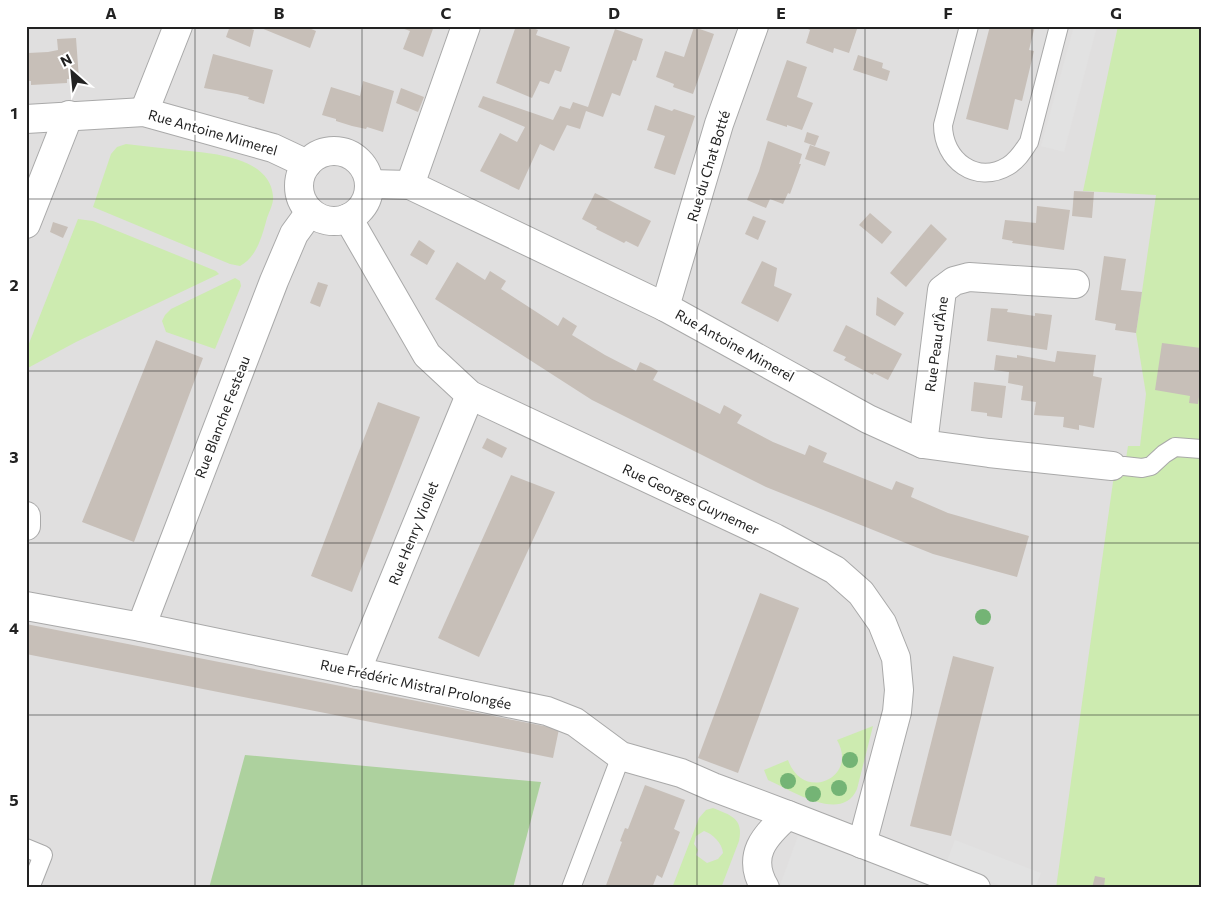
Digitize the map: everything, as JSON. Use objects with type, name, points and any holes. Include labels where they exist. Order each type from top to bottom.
[{"type":"street","points":[[144,112],[178,26]]},
{"type":"street","points":[[410,185],[466,26]]},
{"type":"street","name":"Rue du Chat Botté","points":[[665,307],[719,124],[754,26]]},
{"type":"street","name":"Rue Antoine Mimerel","points":[[26,119],[144,112],[273,148],[307,164]]},
{"type":"street","points":[[26,224],[69,116]]},
{"type":"street","points":[[327,152],[339,152],[350,155],[360,162],[369,184],[368,195],[364,205],[348,218],[338,221],[318,218],[310,212],[300,194],[299,183],[301,173],[307,164],[316,157],[327,152]]},
{"type":"street","name":"Rue Antoine Mimerel","points":[[369,184],[410,185],[665,307],[868,419],[922,444],[1118,466]]},
{"type":"street","name":"Rue Blanche Festeau","points":[[141,626],[274,281],[294,234],[310,212]]},
{"type":"street","name":"Rue Georges Guynemer","points":[[348,218],[427,355],[470,395],[775,538],[835,570],[861,593],[882,623],[896,658],[899,690],[897,712],[862,844]]},
{"type":"street","name":"Rue Peau d'Âne","points":[[922,444],[942,290],[954,281],[969,276],[1075,284]]},
{"type":"street","name":"Rue Henry Viollet","points":[[356,672],[470,395]]},
{"type":"street","points":[[26,516],[26,526]]},
{"type":"street","name":"Rue Frédéric Mistral Prolongée","points":[[26,606],[141,626],[547,711],[576,722],[622,756],[681,772],[713,787],[976,888]]},
{"type":"street","points":[[765,888],[758,871],[757,854],[762,842],[770,831],[788,816]]},
{"type":"lane","points":[[969,26],[943,125],[943,135],[954,158],[963,166],[974,171],[992,172],[1008,166],[1021,155],[1029,142],[1059,26]]},
{"type":"lane","points":[[1118,466],[1142,468],[1150,466],[1164,454],[1175,448],[1201,449]]},
{"type":"lane","points":[[571,888],[622,756]]},
{"type":"lane","points":[[26,848],[43,855],[30,888]]},
{"type":"shaded area","points":[[26,26],[1201,26],[1201,888],[26,888]]},
{"type":"shaded area","points":[[1074,26],[1097,26],[1064,152],[1041,146]]},
{"type":"shaded area","points":[[798,836],[937,888],[779,888]]},
{"type":"shaded area","points":[[955,840],[1041,873],[1035,888],[1007,888],[946,864]]},
{"type":"green space","points":[[1118,26],[1201,26],[1201,888],[1056,888],[1114,475],[1123,477],[1128,446],[1140,446],[1146,394],[1136,333],[1156,195],[1083,191]]},
{"type":"green space","points":[[126,144],[221,155],[236,159],[261,172],[269,183],[273,202],[261,239],[251,257],[240,266],[230,264],[93,207],[111,154],[117,147]]},
{"type":"green space","points":[[78,219],[93,221],[216,271],[219,274],[76,342],[26,369],[26,351]]},
{"type":"green space","points":[[235,278],[240,281],[241,286],[215,349],[166,332],[162,321],[171,309]]},
{"type":"green space","points":[[873,726],[857,789],[850,799],[840,804],[828,804],[802,796],[768,780],[764,770],[788,760],[795,773],[805,780],[816,783],[826,780],[835,774],[841,765],[842,754],[837,740]]},
{"type":"green space","points":[[245,755],[541,782],[513,888],[209,888]]},
{"type":"green space","points":[[713,808],[730,815],[739,827],[739,841],[721,888],[672,888],[699,818],[706,810]],"holes":[[[704,831],[719,842],[723,853],[718,859],[707,863],[696,855],[698,850],[694,844],[696,836]]]},
{"type":"building","points":[[230,26],[243,26],[254,30],[250,47],[226,37]]},
{"type":"building","points":[[262,26],[304,26],[316,31],[310,48],[261,28]]},
{"type":"building","points":[[396,26],[434,26],[423,57],[403,49],[410,31]]},
{"type":"building","points":[[516,26],[527,26],[538,30],[536,35],[570,47],[561,72],[555,70],[549,84],[540,81],[532,98],[496,83]]},
{"type":"building","points":[[809,26],[858,26],[849,53],[834,48],[833,53],[806,43],[810,30],[808,29]]},
{"type":"building","points":[[990,26],[1035,26],[1029,50],[1034,51],[1022,101],[1015,99],[1008,130],[966,119]]},
{"type":"building","points":[[694,27],[714,34],[693,94],[673,87],[674,84],[656,77],[665,51],[684,57]]},
{"type":"building","points":[[615,29],[643,39],[636,61],[633,60],[620,96],[612,93],[603,117],[586,111],[580,129],[567,125],[554,151],[540,144],[519,190],[480,171],[500,133],[517,142],[525,127],[478,107],[483,96],[553,120],[560,106],[570,109],[573,102],[588,107]]},
{"type":"building","points":[[76,38],[79,79],[67,79],[67,83],[31,85],[31,81],[26,81],[26,43],[28,43],[28,53],[48,52],[58,50],[57,39]]},
{"type":"building","points":[[213,54],[273,70],[264,104],[248,99],[249,97],[204,88]]},
{"type":"building","points":[[858,55],[883,63],[882,68],[890,71],[887,81],[853,70]]},
{"type":"building","points":[[787,60],[807,67],[797,97],[813,103],[802,130],[766,120]]},
{"type":"building","points":[[363,81],[394,91],[383,132],[367,127],[366,129],[352,126],[322,115],[331,87],[360,96]]},
{"type":"building","points":[[401,88],[424,97],[418,112],[396,103]]},
{"type":"building","points":[[655,105],[695,116],[675,175],[654,168],[665,136],[647,130]]},
{"type":"building","points":[[807,132],[819,136],[815,146],[804,142]]},
{"type":"building","points":[[768,141],[802,154],[799,164],[801,164],[790,194],[788,193],[783,204],[770,199],[766,208],[747,200],[759,171]]},
{"type":"building","points":[[810,145],[830,152],[825,166],[805,159]]},
{"type":"building","points":[[1074,191],[1094,192],[1092,218],[1072,216]]},
{"type":"building","points":[[595,193],[651,221],[638,247],[626,241],[624,243],[596,229],[597,227],[582,219]]},
{"type":"building","points":[[1037,206],[1070,210],[1064,250],[1012,243],[1013,241],[1002,239],[1005,220],[1036,223]]},
{"type":"building","points":[[870,213],[892,232],[882,244],[859,225]]},
{"type":"building","points":[[753,216],[766,221],[758,240],[745,234]]},
{"type":"building","points":[[53,222],[68,227],[63,238],[50,232]]},
{"type":"building","points":[[931,224],[947,239],[906,287],[890,273]]},
{"type":"building","points":[[419,240],[435,251],[427,265],[410,255]]},
{"type":"building","points":[[1104,256],[1126,259],[1121,290],[1142,292],[1136,333],[1115,330],[1116,324],[1095,320]]},
{"type":"building","points":[[762,261],[777,268],[774,286],[792,294],[778,322],[741,303]]},
{"type":"building","points":[[457,262],[485,280],[490,271],[506,281],[501,289],[558,326],[563,317],[577,326],[572,335],[605,355],[636,371],[640,362],[651,367],[658,371],[653,380],[720,414],[724,405],[742,415],[737,423],[773,442],[805,455],[809,445],[827,453],[823,462],[892,490],[896,481],[914,488],[911,497],[948,513],[1029,536],[1017,577],[933,554],[766,487],[592,400],[435,299]]},
{"type":"building","points":[[318,282],[328,285],[320,307],[310,303]]},
{"type":"building","points":[[877,297],[904,313],[895,326],[876,315]]},
{"type":"building","points":[[991,308],[1008,309],[1007,312],[1035,316],[1035,313],[1052,315],[1047,350],[987,341]]},
{"type":"building","points":[[846,325],[902,354],[888,380],[874,373],[873,375],[844,360],[846,357],[833,351]]},
{"type":"building","points":[[156,340],[203,358],[134,542],[82,522]]},
{"type":"building","points":[[1162,343],[1201,348],[1201,398],[1199,397],[1198,404],[1189,403],[1190,396],[1155,390]]},
{"type":"building","points":[[1057,351],[1096,355],[1093,376],[1102,378],[1094,428],[1079,425],[1079,430],[1063,427],[1064,417],[1034,415],[1036,402],[1021,400],[1023,386],[1008,383],[1009,372],[994,370],[996,355],[1017,358],[1017,355],[1055,362]]},
{"type":"building","points":[[974,382],[1006,386],[1002,418],[987,416],[987,413],[971,411]]},
{"type":"building","points":[[378,402],[420,417],[352,592],[311,576]]},
{"type":"building","points":[[487,438],[507,448],[502,458],[482,448]]},
{"type":"building","points":[[511,475],[555,492],[479,657],[438,638]]},
{"type":"building","points":[[760,593],[799,608],[738,773],[698,758]]},
{"type":"building","points":[[26,624],[559,729],[553,758],[26,654]]},
{"type":"building","points":[[953,656],[994,667],[951,836],[910,826]]},
{"type":"building","points":[[645,785],[685,800],[674,829],[680,832],[662,878],[657,875],[652,888],[605,888],[622,842],[620,841],[625,828],[628,829]]},
{"type":"building","points":[[1095,876],[1105,878],[1104,888],[1092,888]]}]
